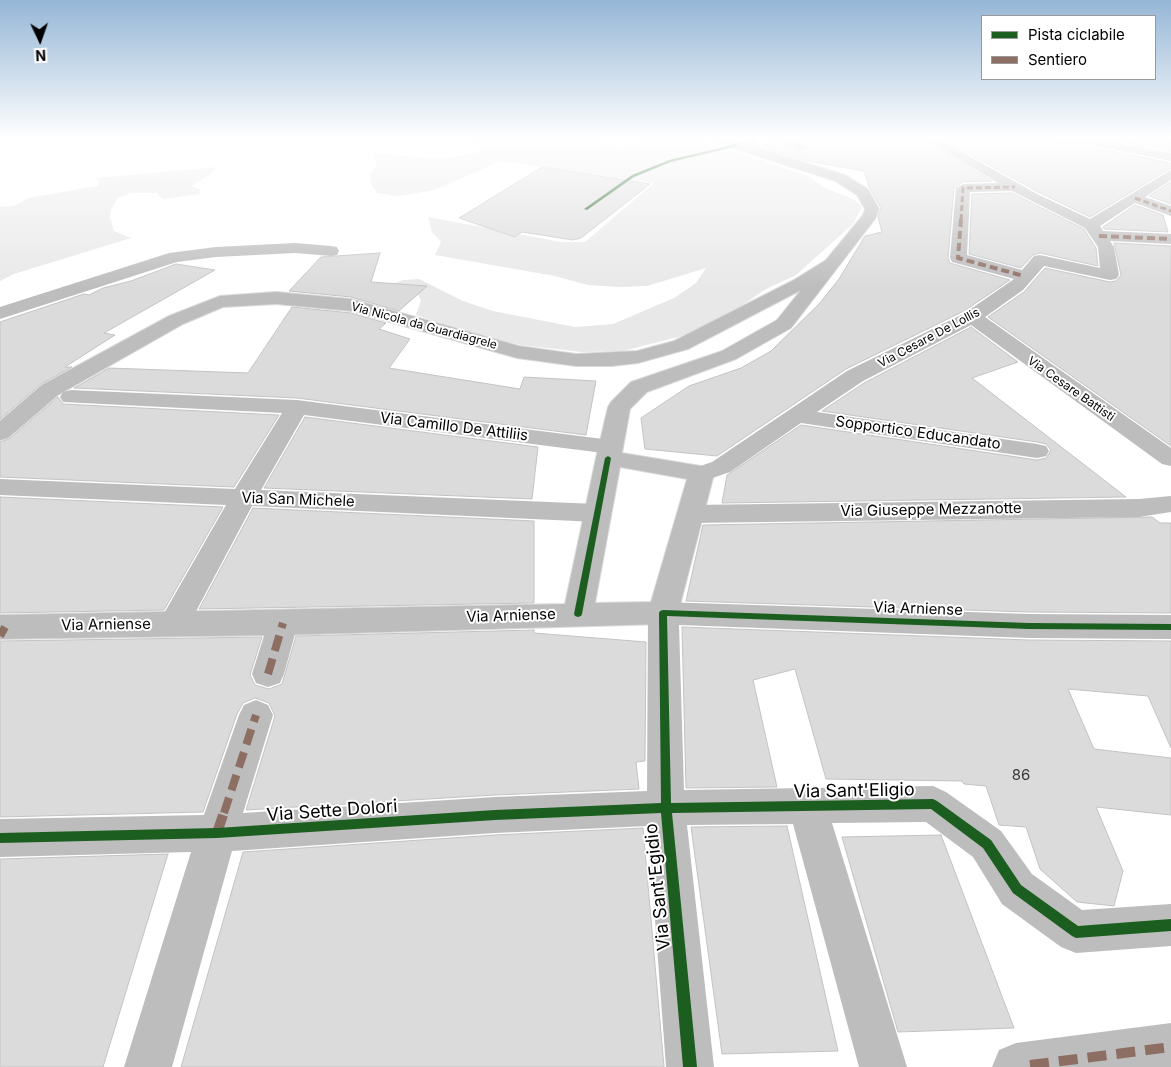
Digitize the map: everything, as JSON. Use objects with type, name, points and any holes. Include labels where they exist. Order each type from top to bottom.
[{"type":"street","points":[[578,614],[619,408],[639,387],[729,355],[784,324],[870,216],[872,209],[869,201],[863,192],[858,189]]},
{"type":"street","points":[[963,189],[958,258],[1024,276]]},
{"type":"street","points":[[1020,189],[1095,230],[1171,239]]},
{"type":"street","points":[[1095,230],[1149,189]]},
{"type":"street","points":[[1135,198],[1171,211]]},
{"type":"street","name":"Via Cesare De Lollis","points":[[701,474],[721,467],[799,416],[855,376],[972,317],[1017,286],[1040,260],[1110,274],[1106,247],[1095,230]]},
{"type":"street","points":[[0,313],[175,257],[216,252],[295,248],[331,252]]},
{"type":"street","name":"Via Nicola da Guardiagrele","points":[[0,433],[50,390],[176,320],[220,302],[276,298],[351,306],[377,311],[517,352],[576,360],[612,360],[638,357],[681,345],[800,284],[833,263]]},
{"type":"street","name":"Via Cesare Battisti","points":[[972,317],[1171,459]]},
{"type":"street","name":"Via Camillo De Attiliis","points":[[71,397],[298,407],[610,452],[701,474]]},
{"type":"street","points":[[174,624],[243,498],[298,407]]},
{"type":"street","name":"Sopportico Educandato","points":[[799,416],[1036,451]]},
{"type":"street","name":"Via Sant'Egidio","points":[[690,1067],[666,808],[663,613],[701,474]]},
{"type":"street","name":"Via San Michele","points":[[0,487],[597,513]]},
{"type":"street","name":"Via Giuseppe Mezzanotte","points":[[691,514],[1139,508],[1171,504]]},
{"type":"street","name":"Via Arniense","points":[[2,630],[174,624],[663,613],[1029,626],[1171,627]]},
{"type":"street","points":[[268,674],[283,623]]},
{"type":"street","points":[[148,1067],[217,833],[256,715]]},
{"type":"street","name":"Via Sant'Eligio","points":[[666,808],[933,804],[987,844],[1017,889],[1076,932],[1171,925]]},
{"type":"street","name":"Via Sant'Eligio","points":[[808,807],[883,1067]]},
{"type":"street","name":"Via Sette Dolori","points":[[0,838],[217,833],[495,815],[666,808]]},
{"type":"street","points":[[1023,1066],[1171,1048]]},
{"type":"shaded area","points":[[81,189],[201,190],[199,194],[163,199],[157,193],[131,193],[117,198],[110,217],[114,231],[131,238],[14,274],[0,281],[0,207],[14,206],[28,198]]},
{"type":"shaded area","points":[[374,189],[437,189],[398,196],[377,193]]},
{"type":"shaded area","points":[[647,189],[827,189],[853,199],[862,206],[853,224],[796,275],[766,289],[719,321],[678,337],[623,351],[582,352],[521,345],[475,335],[416,315],[421,300],[417,293],[391,285],[403,280],[419,279],[463,301],[493,311],[575,327],[613,324],[674,298],[696,283],[706,268],[647,286],[588,285],[555,276],[435,255],[441,242],[432,232],[428,217],[561,242],[585,242]]},
{"type":"building","points":[[507,189],[644,189],[581,238],[573,240],[522,232],[515,237],[459,218]]},
{"type":"building","points":[[870,189],[954,189],[948,258],[950,263],[1010,280],[964,311],[846,369],[717,456],[645,449],[641,418],[689,386],[741,368],[771,351],[819,304],[839,279],[865,236],[882,232],[878,217],[881,208]]},
{"type":"building","points":[[1032,189],[1137,189],[1090,217]]},
{"type":"building","points":[[1160,189],[1171,189],[1171,204],[1149,196]]},
{"type":"building","points":[[1012,193],[1084,229],[1096,248],[1098,266],[1040,253],[1033,255],[1021,268],[969,254],[972,194]]},
{"type":"building","points":[[1135,205],[1163,215],[1168,232],[1104,229],[1103,227]]},
{"type":"building","points":[[1114,243],[1171,246],[1171,446],[988,317],[1024,292],[1045,268],[1110,282],[1116,281],[1121,275]]},
{"type":"building","points":[[380,253],[371,282],[427,286],[399,311],[351,297],[289,291],[321,257]]},
{"type":"building","points":[[176,264],[215,270],[104,333],[115,335],[65,367],[72,367],[41,384],[0,419],[0,322],[84,294],[89,295],[103,288],[131,281]]},
{"type":"building","points":[[292,307],[351,313],[386,323],[379,329],[410,339],[389,368],[520,389],[524,377],[596,381],[586,435],[297,398],[74,388],[109,368],[248,373]]},
{"type":"building","points":[[971,327],[1018,362],[972,378],[1126,497],[722,503],[727,475],[801,425],[1037,460],[1046,458],[1051,450],[1046,444],[1037,442],[822,411],[864,383]]},
{"type":"building","points":[[58,397],[63,404],[279,415],[234,487],[0,477],[0,442],[9,439]]},
{"type":"building","points":[[305,417],[538,447],[532,499],[264,488]]},
{"type":"building","points":[[0,497],[223,507],[164,610],[0,613]]},
{"type":"building","points":[[253,508],[534,521],[534,603],[199,609]]},
{"type":"building","points":[[1152,517],[1160,523],[1171,523],[1171,613],[1029,612],[686,601],[703,525]]},
{"type":"building","points":[[682,627],[1029,640],[1171,641],[1171,748],[1148,696],[1068,689],[1094,749],[1171,758],[1171,815],[1096,807],[1123,871],[1114,906],[1077,902],[1040,869],[1026,827],[999,825],[986,786],[964,784],[962,781],[826,779],[795,669],[753,680],[777,787],[686,788]]},
{"type":"building","points":[[534,630],[534,633],[646,642],[645,761],[636,762],[639,789],[495,795],[246,810],[275,716],[269,703],[255,698],[243,703],[237,714],[203,812],[0,817],[0,641],[262,637],[250,675],[255,685],[269,689],[282,684],[296,636]]},
{"type":"building","points":[[787,826],[838,1051],[722,1054],[691,827]]},
{"type":"building","points":[[643,828],[664,1067],[181,1067],[243,852],[495,835]]},
{"type":"building","points":[[941,835],[1014,1028],[898,1032],[842,837]]},
{"type":"building","points":[[168,854],[103,1067],[0,1067],[0,859]]},
{"type":"marked path","points":[[963,189],[958,258],[1024,276]]},
{"type":"marked path","points":[[1135,198],[1171,211]]},
{"type":"marked path","points":[[1099,236],[1171,239]]},
{"type":"marked path","points":[[268,674],[283,623]]},
{"type":"marked path","points":[[0,636],[5,627]]},
{"type":"marked path","points":[[217,833],[256,715]]},
{"type":"marked path","points":[[1030,1065],[1171,1047]]},
{"type":"cycle path","points":[[586,209],[615,189]]},
{"type":"cycle path","points":[[578,614],[608,458]]},
{"type":"cycle path","points":[[690,1067],[666,808],[663,613],[1029,626],[1171,627]]},
{"type":"cycle path","points":[[0,838],[217,833],[495,815],[666,808],[933,804],[987,844],[1017,889],[1076,932],[1171,925]]}]
